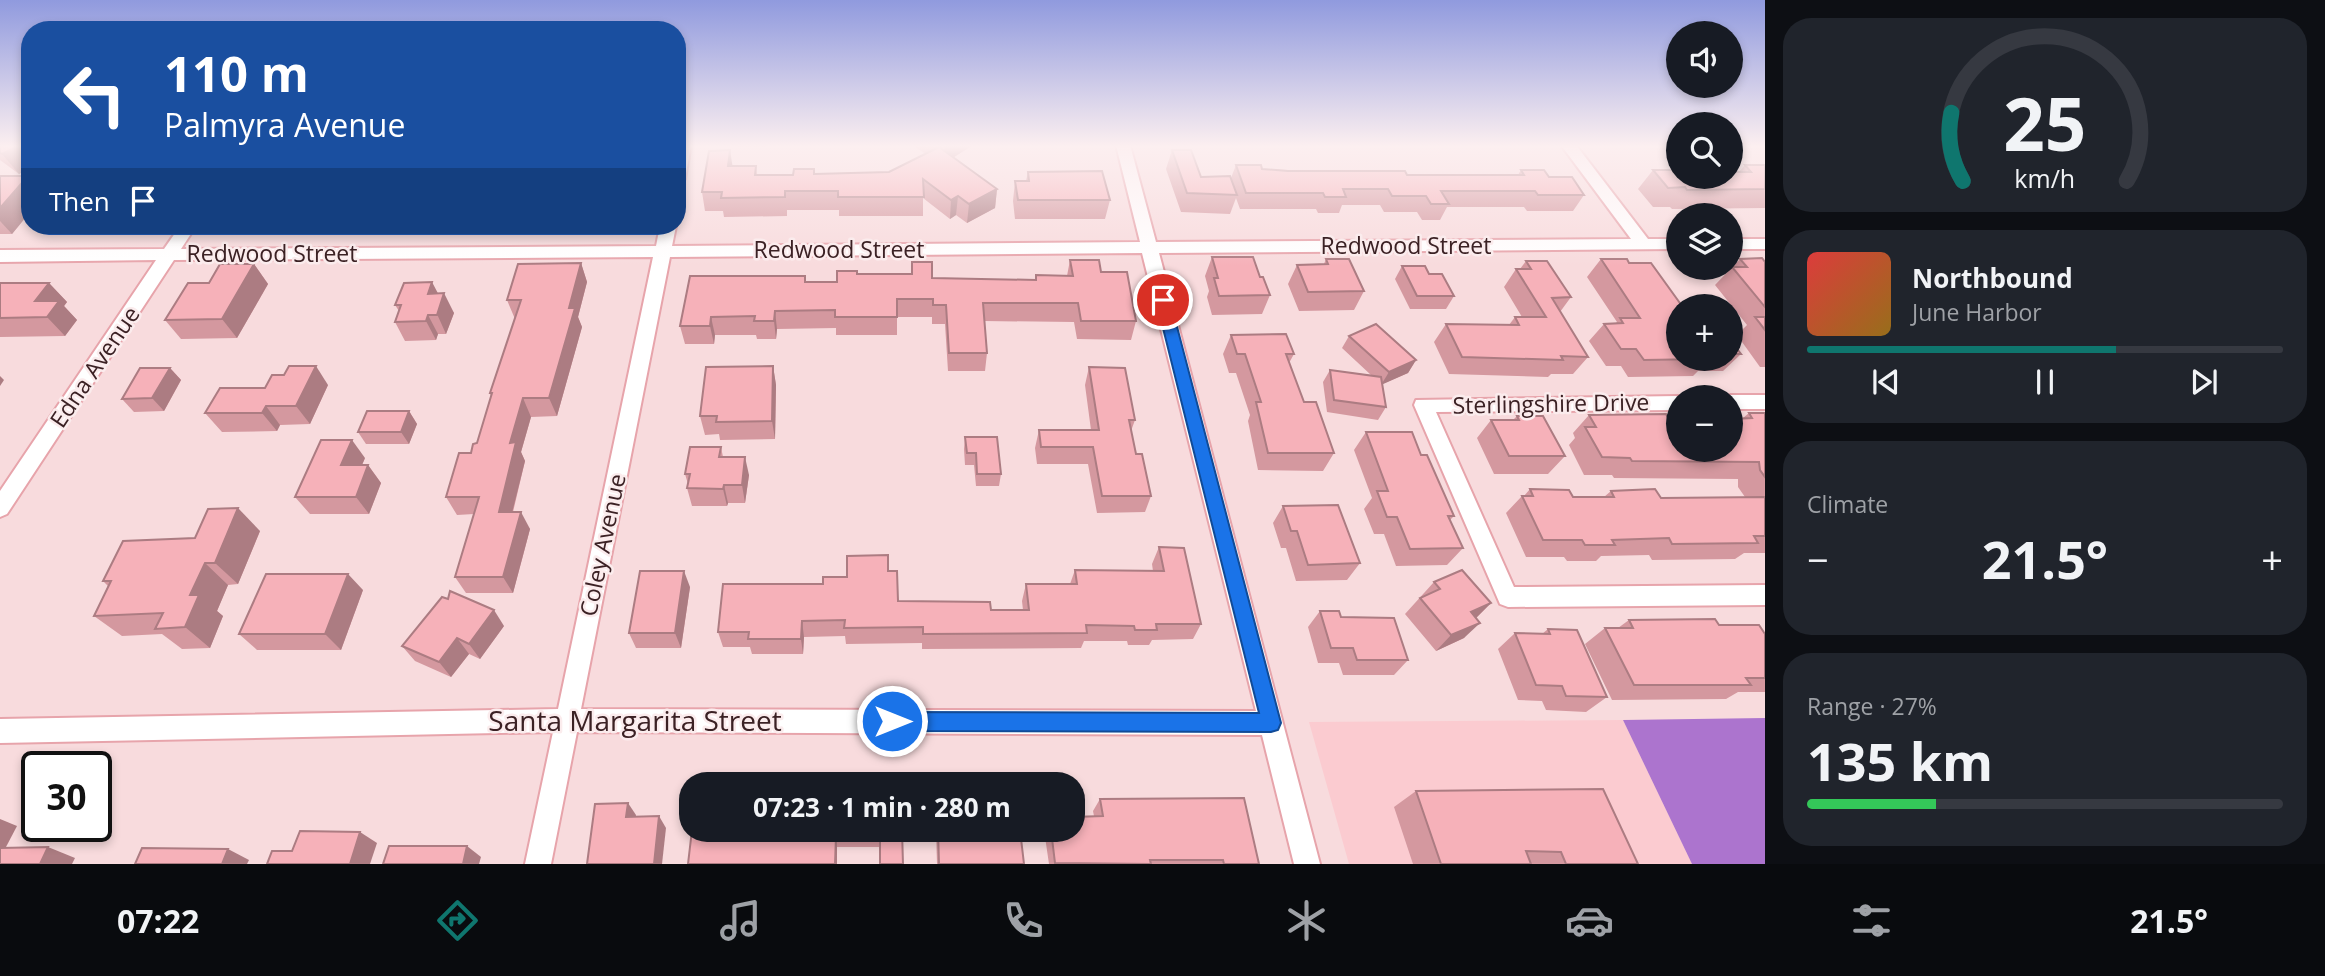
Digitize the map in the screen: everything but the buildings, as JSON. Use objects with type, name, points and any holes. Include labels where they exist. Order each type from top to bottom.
[{"type":"street","points":[[1133,185],[1307,864]]},
{"type":"street","points":[[1599,185],[1643,244]]},
{"type":"street","name":"Edna Avenue","points":[[0,508],[182,235]]},
{"type":"street","name":"Coley Avenue","points":[[538,864],[666,235]]},
{"type":"street","name":"Redwood Street","points":[[0,256],[1666,244]]},
{"type":"street","points":[[1743,244],[1765,244]]},
{"type":"street","points":[[1743,402],[1765,402]]},
{"type":"street","name":"Sterlingshire Drive","points":[[1666,403],[1423,405],[1508,597],[1765,595]]},
{"type":"street","name":"Santa Margarita Street","points":[[0,731],[567,720],[1271,723]]},
{"type":"shaded area","points":[[1765,718],[1765,864],[1692,864],[1623,720]]},
{"type":"shaded area","points":[[1623,720],[1692,864],[1349,864],[1309,722]]},
{"type":"route","points":[[892,721],[1271,723],[1163,300]]}]
